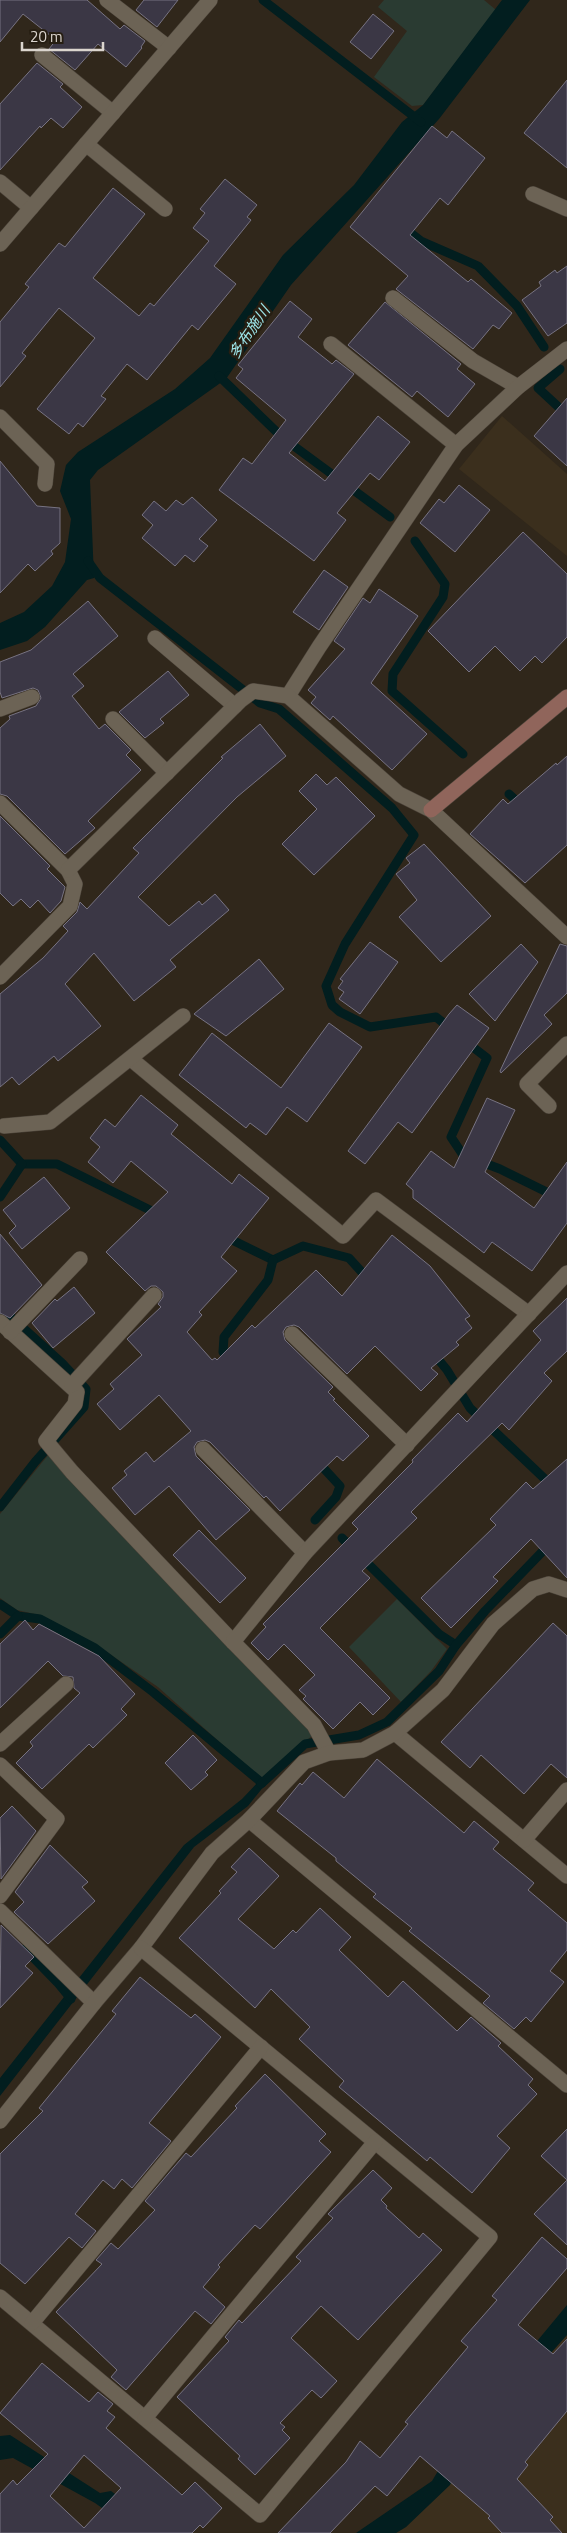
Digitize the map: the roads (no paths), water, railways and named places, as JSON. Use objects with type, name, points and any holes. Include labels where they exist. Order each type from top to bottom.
[{"type":"street","points":[[107,0],[169,48]]},
{"type":"street","points":[[0,244],[210,0]]},
{"type":"street","points":[[42,55],[113,113]]},
{"type":"street","points":[[86,144],[165,209]]},
{"type":"street","points":[[0,182],[31,208]]},
{"type":"street","points":[[533,194],[567,209]]},
{"type":"street","points":[[393,298],[472,362],[518,387]]},
{"type":"street","points":[[331,344],[456,445]]},
{"type":"street","points":[[288,696],[456,445],[518,387],[567,349]]},
{"type":"street","points":[[0,417],[47,464],[45,484]]},
{"type":"street","points":[[155,638],[243,699],[288,696],[399,794],[431,810],[567,937]]},
{"type":"street","points":[[0,710],[32,697]]},
{"type":"street","points":[[431,810],[567,697]]},
{"type":"street","points":[[68,870],[243,699]]},
{"type":"street","points":[[113,719],[167,773]]},
{"type":"street","points":[[0,802],[68,870],[74,884],[70,906],[0,977]]},
{"type":"street","points":[[1,1129],[50,1122],[183,1016]]},
{"type":"street","points":[[549,1106],[527,1084],[567,1044]]},
{"type":"street","points":[[131,1059],[343,1236],[376,1200],[529,1314]]},
{"type":"street","points":[[80,1259],[10,1325],[77,1392],[75,1404],[50,1445],[233,1642],[314,1725],[329,1754]]},
{"type":"street","points":[[233,1642],[305,1553],[567,1273]]},
{"type":"street","points":[[72,1385],[154,1295]]},
{"type":"street","points":[[292,1334],[407,1445]]},
{"type":"street","points":[[203,1449],[305,1553]]},
{"type":"street","points":[[0,2122],[89,1998],[141,1948],[212,1854],[304,1762],[329,1754],[363,1750],[395,1733],[442,1690],[494,1624],[532,1589],[549,1584],[567,1590]]},
{"type":"street","points":[[0,1744],[66,1684]]},
{"type":"street","points":[[395,1733],[567,1876]]},
{"type":"street","points":[[0,1765],[57,1819],[0,1896]]},
{"type":"street","points":[[524,1840],[567,1790]]},
{"type":"street","points":[[248,1820],[567,2085]]},
{"type":"street","points":[[0,1911],[89,1998]]},
{"type":"street","points":[[0,2297],[260,2515],[490,2237],[141,1948]]},
{"type":"street","points":[[32,2323],[261,2047]]},
{"type":"street","points":[[145,2418],[375,2142]]},
{"type":"water","name":"多布施川","points":[[502,0],[530,0],[439,119],[291,285],[226,379],[98,470],[90,480],[94,578],[87,580],[45,627],[27,641],[0,650],[0,623],[24,612],[52,586],[65,562],[71,519],[60,491],[66,465],[78,452],[175,389],[210,358],[283,255],[354,185],[402,122],[423,105]]},
{"type":"water","points":[[273,1775],[248,1806],[194,1847],[0,2096],[0,2078],[184,1845],[242,1799],[261,1779]]},
{"type":"water","points":[[567,2305],[567,2335],[468,2445],[450,2485],[406,2527],[396,2533],[356,2533],[432,2481],[460,2434]]},
{"type":"water","points":[[10,2435],[100,2493],[111,2491],[168,2533],[137,2533],[95,2503],[13,2458],[0,2460],[0,2436]]},
{"type":"waterway","points":[[263,0],[421,122]]},
{"type":"waterway","points":[[403,227],[421,241],[478,266],[517,306],[544,347]]},
{"type":"waterway","points":[[560,369],[538,388],[567,415]]},
{"type":"waterway","points":[[219,376],[283,438],[390,517]]},
{"type":"waterway","points":[[415,541],[445,584],[443,597],[393,674],[392,691],[463,754]]},
{"type":"waterway","points":[[88,561],[100,578],[260,703],[279,709],[392,808],[414,835],[345,944],[326,986],[332,1005],[340,1012],[370,1027],[436,1017],[451,1029]]},
{"type":"waterway","points":[[509,794],[522,806]]},
{"type":"waterway","points":[[465,1041],[487,1058],[451,1137],[463,1155],[500,1169],[567,1202]]},
{"type":"waterway","points":[[0,1140],[22,1164],[57,1164],[160,1215]]},
{"type":"waterway","points":[[0,1197],[22,1164]]},
{"type":"waterway","points":[[224,1236],[273,1260]]},
{"type":"waterway","points":[[273,1260],[303,1246],[349,1258],[368,1279]]},
{"type":"waterway","points":[[230,1361],[223,1352],[224,1337],[268,1280],[273,1260]]},
{"type":"waterway","points":[[0,1307],[62,1363],[86,1389],[84,1407],[35,1462],[0,1507]]},
{"type":"waterway","points":[[433,1353],[447,1370],[470,1408],[567,1500]]},
{"type":"waterway","points":[[315,1520],[336,1497],[340,1486],[317,1461]]},
{"type":"waterway","points":[[261,1784],[305,1744],[359,1735],[387,1722],[439,1671],[456,1645],[485,1611],[567,1526]]},
{"type":"waterway","points":[[342,1538],[439,1634],[456,1645]]},
{"type":"waterway","points":[[0,1604],[18,1616],[40,1619],[95,1648],[153,1692],[262,1783]]},
{"type":"waterway","points":[[0,1634],[18,1616]]},
{"type":"waterway","points":[[25,1949],[71,1999]]}]
